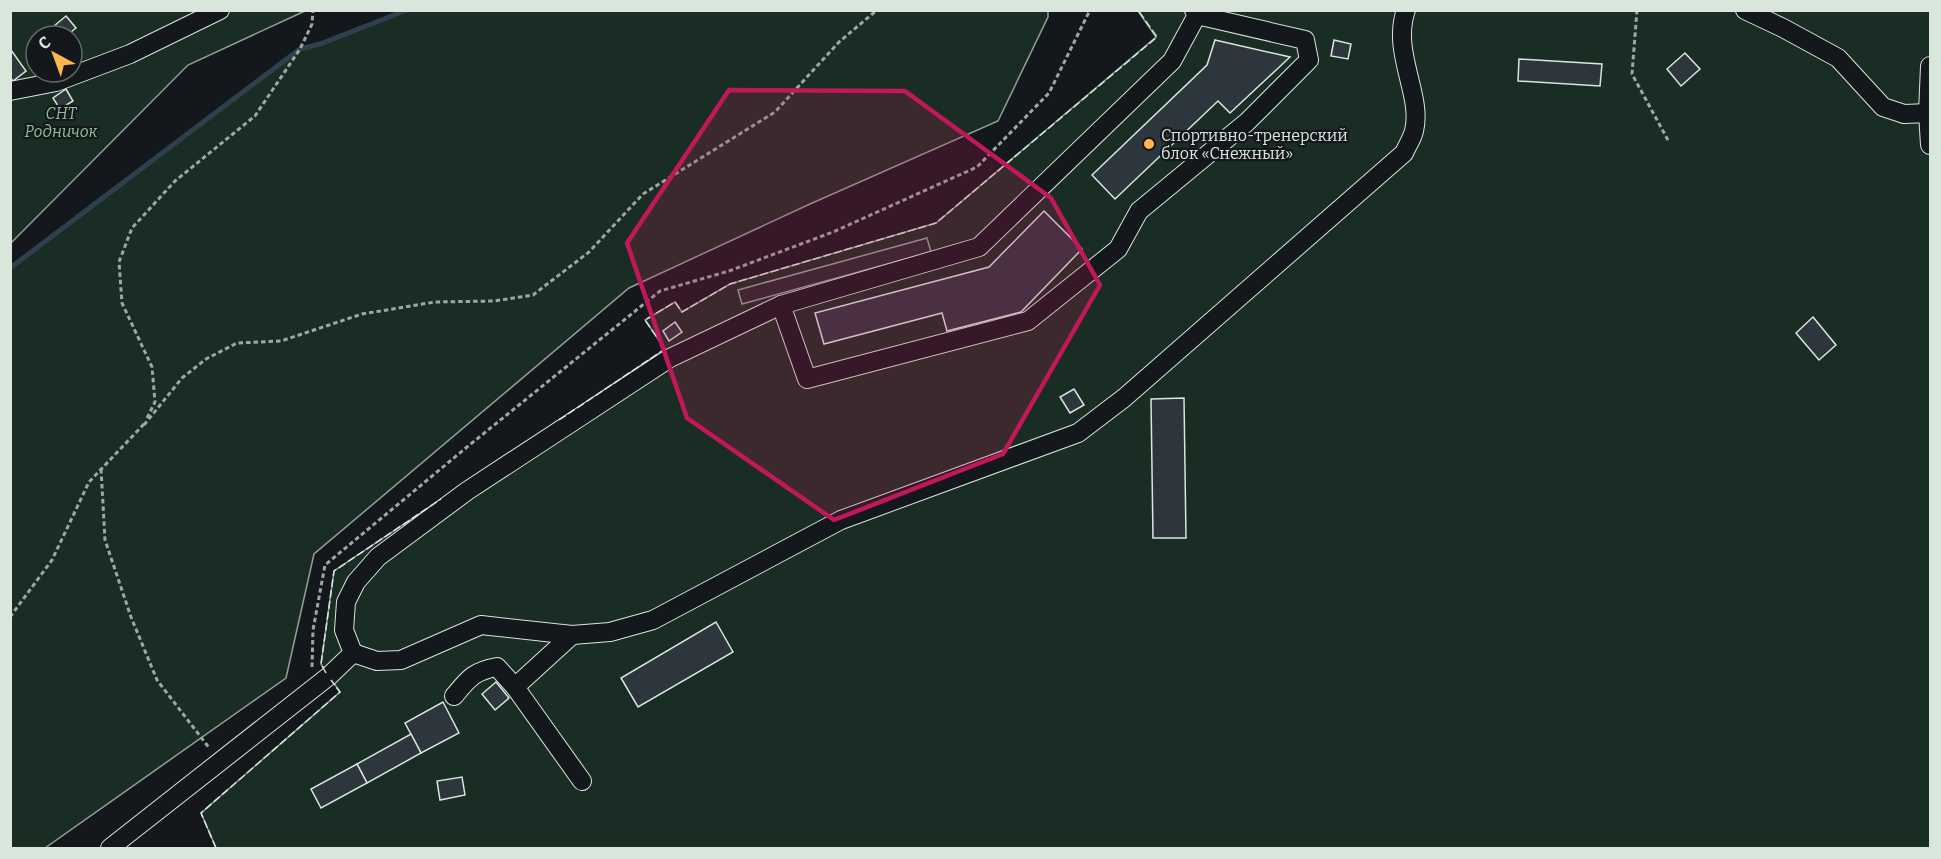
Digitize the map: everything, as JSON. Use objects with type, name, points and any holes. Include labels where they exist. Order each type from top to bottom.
[{"type":"street","points":[[10,91],[56,82],[119,58],[220,10]]},
{"type":"street","points":[[781,305],[807,380],[1028,321],[1118,249],[1138,211],[1247,122],[1309,60],[1305,40],[1195,13],[1188,35],[1172,61],[979,247],[781,305],[670,358],[467,491],[378,557],[356,582],[346,602],[344,630],[353,652],[377,661],[401,660],[481,626],[572,635],[610,632],[653,620],[841,520],[1078,433],[1124,398],[1404,153],[1414,131],[1415,109],[1402,42],[1406,10]]},
{"type":"street","points":[[1745,10],[1838,58],[1883,107],[1904,114],[1928,113]]},
{"type":"street","points":[[1930,66],[1928,113],[1930,145]]},
{"type":"street","points":[[515,687],[572,635]]},
{"type":"street","points":[[110,849],[329,676],[353,652]]},
{"type":"street","points":[[454,696],[468,679],[480,670],[497,667],[515,687],[582,781]]},
{"type":"path","points":[[144,425],[155,402],[152,367],[122,303],[119,262],[132,228],[175,181],[255,116],[300,49],[312,24],[313,10]]},
{"type":"path","points":[[10,618],[52,560],[89,482],[144,425],[182,378],[206,359],[237,343],[281,341],[362,314],[435,302],[494,301],[533,295],[589,252],[643,194],[775,112],[839,42],[877,10]]},
{"type":"path","points":[[312,689],[313,630],[325,565],[660,291],[729,271],[833,232],[977,167],[1049,93],[1089,10]]},
{"type":"path","points":[[1637,10],[1632,74],[1669,142]]},
{"type":"path","points":[[102,469],[105,540],[131,617],[158,680],[219,762]]},
{"type":"highlighted area","points":[[729,90],[905,91],[1051,198],[1100,285],[1003,454],[834,520],[687,418],[627,243]]},
{"type":"green space","name":"СНТ Родничок","points":[[11,11],[305,11],[188,65],[11,243]]},
{"type":"green space","points":[[407,11],[1048,11],[1048,17],[998,121],[810,204],[629,288],[314,554],[286,678],[45,848],[11,848],[11,268],[300,49],[320,44]]},
{"type":"green space","points":[[1138,11],[1930,11],[1930,848],[216,848],[201,813],[340,692],[321,664],[334,571],[665,349],[645,320],[675,302],[682,312],[730,284],[936,223],[1156,37]]},
{"type":"shaded area","points":[[927,238],[931,252],[742,304],[738,290]]},
{"type":"building","points":[[66,16],[73,24],[56,24]]},
{"type":"building","name":"Спортивно-тренерский блок «Снежный»","points":[[1215,40],[1290,57],[1230,113],[1218,101],[1115,199],[1092,175],[1207,65]]},
{"type":"building","points":[[1334,40],[1351,44],[1348,59],[1331,56]]},
{"type":"building","points":[[11,50],[24,68],[24,73],[13,81],[10,77]]},
{"type":"building","points":[[1685,53],[1700,69],[1681,86],[1667,69]]},
{"type":"building","points":[[1519,59],[1602,64],[1600,86],[1518,81]]},
{"type":"building","points":[[66,89],[73,101],[60,109],[53,98]]},
{"type":"building","points":[[1044,211],[1082,249],[1021,312],[947,331],[942,313],[824,344],[815,313],[989,267]]},
{"type":"building","points":[[1813,317],[1836,345],[1819,360],[1796,333]]},
{"type":"building","points":[[675,322],[682,332],[669,341],[663,331]]},
{"type":"building","points":[[1074,389],[1084,405],[1070,413],[1060,397]]},
{"type":"building","points":[[1184,398],[1186,538],[1153,538],[1151,399]]},
{"type":"building","points":[[716,622],[733,652],[638,707],[621,678]]},
{"type":"building","points":[[496,682],[509,698],[495,710],[482,694]]},
{"type":"building","points":[[443,702],[459,733],[421,753],[405,723]]},
{"type":"building","points":[[411,734],[421,753],[367,783],[357,764]]},
{"type":"building","points":[[357,764],[367,783],[321,808],[311,789]]},
{"type":"building","points":[[462,777],[465,795],[440,800],[437,781]]},
{"type":"waterway","points":[[10,268],[300,49],[320,44],[407,10]]},
{"type":"fence","points":[[559,420],[665,349],[645,320],[675,302],[682,312],[730,284],[936,223],[1157,37],[1138,10]]},
{"type":"fence","points":[[326,673],[321,664],[334,571],[441,499]]},
{"type":"fence","points":[[216,848],[201,813],[340,692],[331,680]]},
{"type":"place","name":"Спортивно-тренерский блок «Снежный»","points":[[1149,144]]}]
